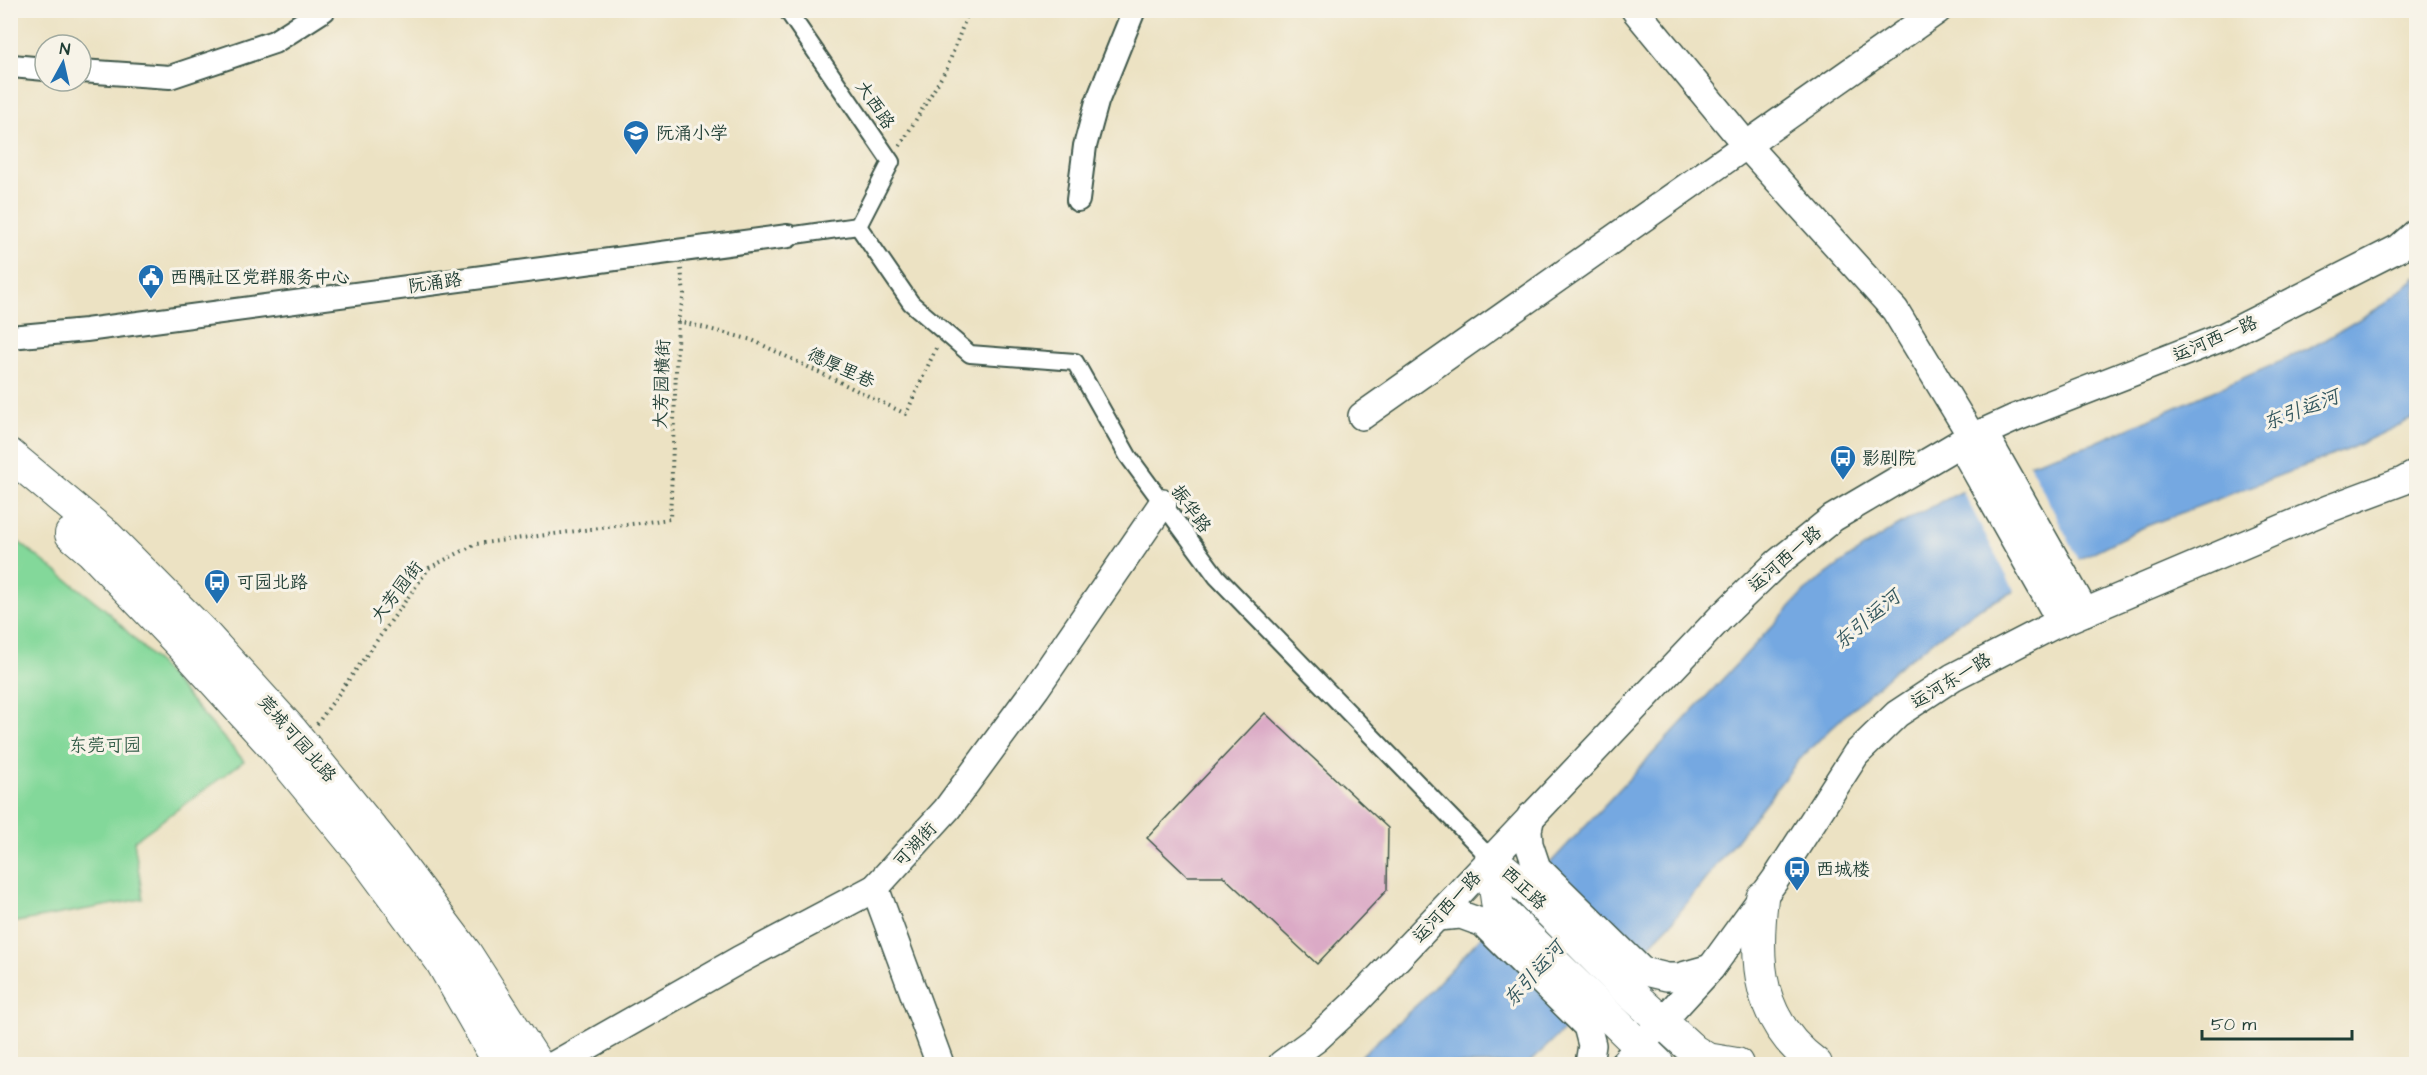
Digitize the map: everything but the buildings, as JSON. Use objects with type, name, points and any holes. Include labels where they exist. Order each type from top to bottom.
[{"type":"main road","name":"莞城可园北路","points":[[10,455],[106,535],[204,634],[302,744],[381,840],[465,952],[537,1065]]},
{"type":"main road","name":"莞城可园北路","points":[[10,483],[91,551],[187,651],[273,746],[362,854],[441,961],[500,1065]]},
{"type":"main road","name":"西正路","points":[[1640,1058],[1595,1019],[1491,915],[1491,859],[1529,876],[1634,980],[1662,1022],[1694,1051],[1707,1059],[1737,1065]]},
{"type":"main road","points":[[1762,898],[1758,935],[1759,964],[1764,992],[1777,1024],[1790,1041],[1816,1065]]},
{"type":"street","points":[[93,72],[170,77],[274,42],[324,10]]},
{"type":"street","name":"大西路","points":[[787,10],[891,162]]},
{"type":"street","points":[[1078,200],[1085,146],[1096,102],[1134,10]]},
{"type":"street","points":[[1635,10],[1748,146],[1895,310],[1975,443],[2073,617]]},
{"type":"street","points":[[1362,416],[1938,10]]},
{"type":"street","points":[[12,66],[33,68]]},
{"type":"street","points":[[858,226],[891,162]]},
{"type":"street","name":"阮涌路","points":[[10,337],[86,330],[858,226]]},
{"type":"street","name":"振华路","points":[[858,226],[910,303],[970,354],[1075,362],[1128,456],[1217,577],[1491,859]]},
{"type":"street","name":"运河西一路","points":[[1282,1065],[1316,1039],[1355,1003],[1719,619],[1776,564],[1833,518],[1975,443],[2223,338],[2399,248],[2416,233]]},
{"type":"street","name":"运河东一路","points":[[1640,1058],[1662,1022],[1711,968],[1762,898],[1856,754],[1897,714],[1953,676],[2073,617],[2416,474]]},
{"type":"street","name":"可湖街","points":[[556,1065],[739,960],[875,888],[947,809],[1036,688],[1163,503]]},
{"type":"street","points":[[1529,876],[1528,830],[1531,816]]},
{"type":"street","points":[[875,888],[940,1065]]},
{"type":"street","points":[[1437,917],[1491,915]]},
{"type":"street","points":[[1634,980],[1679,977],[1711,968]]},
{"type":"street","points":[[1589,1065],[1595,1019]]},
{"type":"path","points":[[891,162],[947,68],[969,10]]},
{"type":"path","name":"大芳园横街","points":[[670,519],[678,321],[684,294],[678,250]]},
{"type":"path","name":"德厚里巷","points":[[678,321],[752,340],[906,414],[944,332]]},
{"type":"path","name":"大芳园街","points":[[302,744],[429,568],[476,544],[670,519]]},
{"type":"green space","name":"东莞可园","points":[[11,536],[105,609],[156,661],[244,761],[134,841],[143,899],[11,923]]},
{"type":"water","name":"东引运河","points":[[2416,277],[2416,417],[2349,449],[2144,527],[1978,609],[1937,638],[1897,668],[1798,761],[1671,923],[1606,990],[1528,1064],[1352,1064],[1421,1001],[1805,591],[1838,566],[1906,521],[1976,485],[2052,456],[2092,444],[2309,349],[2385,304]]},
{"type":"pier","points":[[2027,460],[2080,562],[2016,594],[1961,488]]},
{"type":"place","name":"阮涌小学","points":[[636,156]]},
{"type":"place","name":"西隅社区党群服务中心","points":[[151,300]]},
{"type":"place","name":"影剧院","points":[[1843,481]]},
{"type":"place","name":"可园北路","points":[[217,605]]},
{"type":"place","name":"西城楼","points":[[1797,892]]}]
